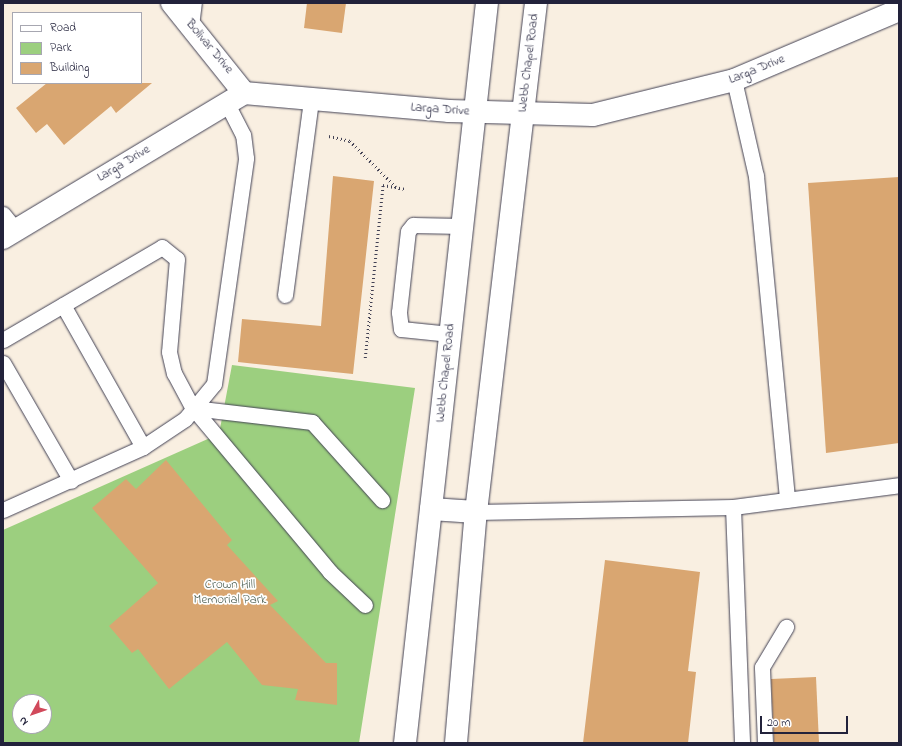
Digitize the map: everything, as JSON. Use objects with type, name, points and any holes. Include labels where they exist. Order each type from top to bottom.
[{"type":"main road","name":"Bolivar Drive","points":[[172,3],[191,26],[235,97]]},
{"type":"main road","name":"Webb Chapel Road","points":[[405,743],[487,3]]},
{"type":"main road","name":"Webb Chapel Road","points":[[456,743],[476,512],[536,3]]},
{"type":"main road","name":"Larga Drive","points":[[7,227],[235,97],[311,99],[475,112],[593,115],[734,80],[899,10]]},
{"type":"main road","points":[[431,509],[476,512]]},
{"type":"lane","points":[[191,26],[194,3]]},
{"type":"lane","points":[[734,80],[756,176],[787,500]]},
{"type":"lane","points":[[3,510],[71,481],[143,447],[186,419],[193,408],[214,384],[246,158],[235,97]]},
{"type":"lane","points":[[285,295],[311,99]]},
{"type":"lane","points":[[450,334],[402,328],[399,312],[405,253],[408,231],[413,225],[462,226]]},
{"type":"lane","points":[[3,340],[162,247],[177,259],[169,352],[174,373],[193,408],[330,572],[365,604]]},
{"type":"lane","points":[[63,305],[143,447]]},
{"type":"lane","points":[[3,363],[71,481]]},
{"type":"lane","points":[[193,408],[312,422],[382,500]]},
{"type":"lane","points":[[476,512],[734,507],[899,486]]},
{"type":"lane","points":[[734,507],[742,743]]},
{"type":"lane","points":[[765,743],[762,667],[786,627]]},
{"type":"path","points":[[327,135],[350,141],[396,187]]},
{"type":"path","points":[[365,358],[383,185],[406,189]]},
{"type":"green space","name":"Crown Hill Memorial Park","points":[[232,365],[415,388],[359,743],[3,743],[3,530],[219,434]]},
{"type":"building","points":[[307,3],[346,3],[342,33],[304,28]]},
{"type":"building","points":[[152,83],[116,113],[111,106],[64,145],[47,124],[36,133],[16,108],[46,84]]},
{"type":"building","points":[[333,176],[374,181],[353,374],[238,362],[242,319],[321,326]]},
{"type":"building","points":[[899,177],[899,443],[826,453],[808,183]]},
{"type":"building","points":[[166,460],[232,540],[227,545],[278,601],[270,605],[326,663],[337,663],[337,705],[295,700],[298,689],[262,685],[227,642],[169,689],[138,649],[132,653],[109,626],[158,583],[92,508],[126,479],[136,489]]},
{"type":"building","points":[[605,560],[700,572],[688,671],[696,672],[688,743],[583,743]]},
{"type":"building","points":[[816,677],[819,743],[774,743],[771,679]]}]
